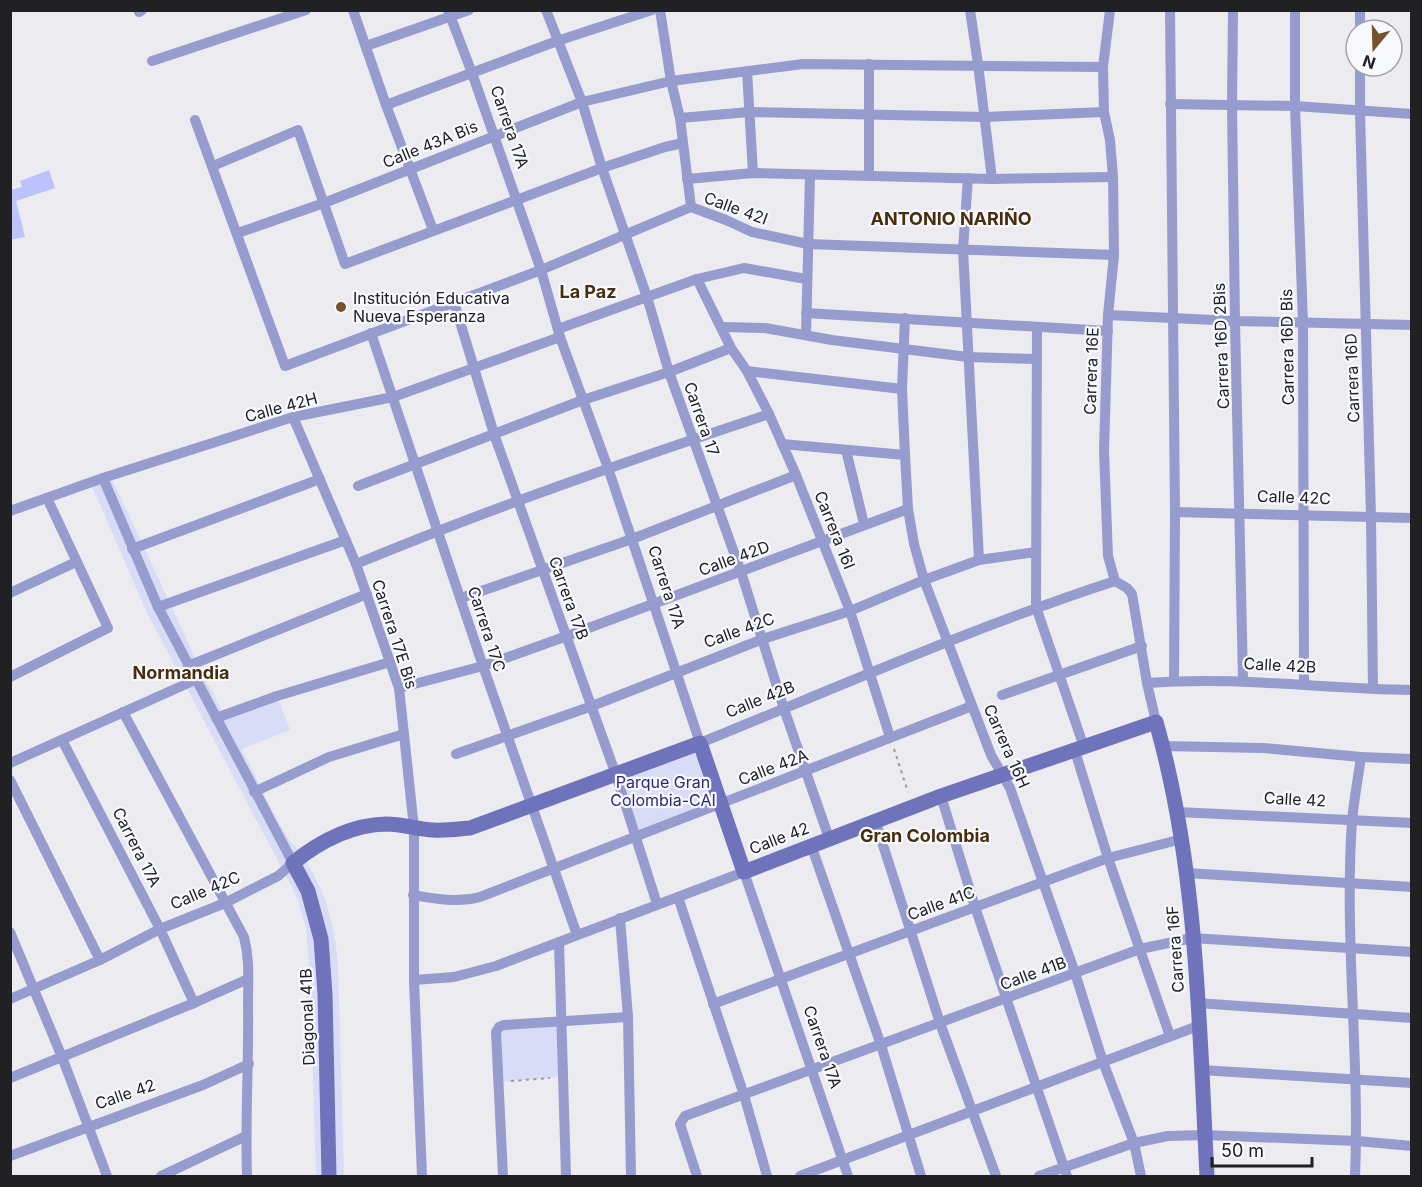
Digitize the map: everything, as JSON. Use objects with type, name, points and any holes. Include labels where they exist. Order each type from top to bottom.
[{"type":"street","points":[[152,61],[306,10]]},
{"type":"street","points":[[353,10],[433,230]]},
{"type":"street","points":[[366,46],[449,14],[469,10]]},
{"type":"street","name":"Carrera 17","points":[[546,10],[582,102],[602,168],[647,297],[669,372],[741,572],[784,709],[829,838]]},
{"type":"street","points":[[386,105],[557,40],[652,10]]},
{"type":"street","points":[[660,10],[671,81],[680,118],[691,207]]},
{"type":"street","points":[[970,10],[992,179]]},
{"type":"street","name":"Carrera 16E","points":[[1110,10],[1103,67],[1104,112],[1110,140],[1113,177],[1114,255],[1108,315],[1104,451],[1108,556],[1115,581],[1132,594],[1147,684],[1156,722]]},
{"type":"street","points":[[1170,10],[1175,512],[1174,681]]},
{"type":"street","name":"Carrera 16D 2Bis","points":[[1233,10],[1235,321],[1243,681]]},
{"type":"street","name":"Carrera 16D Bis","points":[[1295,10],[1295,106],[1303,321],[1304,684]]},
{"type":"street","name":"Carrera 17A","points":[[449,14],[541,270],[559,333],[608,468],[848,1176]]},
{"type":"street","name":"Calle 43A Bis","points":[[238,233],[324,203],[582,102],[671,81],[802,64],[1103,67]]},
{"type":"street","points":[[869,64],[869,176]]},
{"type":"street","points":[[747,71],[753,173]]},
{"type":"street","name":"Carrera 16D","points":[[1360,78],[1373,689]]},
{"type":"street","points":[[1170,104],[1295,106],[1412,114]]},
{"type":"street","points":[[680,118],[749,112],[985,117],[1104,112]]},
{"type":"street","points":[[195,120],[238,233]]},
{"type":"street","points":[[213,166],[298,130],[345,264],[602,168],[683,143]]},
{"type":"street","points":[[687,179],[753,173],[992,179],[1113,177]]},
{"type":"street","points":[[806,336],[810,175]]},
{"type":"street","points":[[968,178],[963,249],[979,560]]},
{"type":"street","name":"Calle 42I","points":[[238,233],[285,366],[541,270],[691,207],[726,219],[752,232],[808,244],[1114,255]]},
{"type":"street","name":"Calle 42H","points":[[10,511],[103,478],[293,417],[393,397],[474,369],[647,297],[697,279],[744,268],[806,279]]},
{"type":"street","name":"Carrera 16I","points":[[697,279],[723,327],[731,348],[747,371],[769,414],[796,475],[850,611],[890,737]]},
{"type":"street","name":"Carrera 17B","points":[[454,302],[494,434],[616,775],[657,904]]},
{"type":"street","points":[[806,313],[1108,331]]},
{"type":"street","points":[[1108,315],[1235,321],[1365,322],[1412,325]]},
{"type":"street","name":"Carrera 16H","points":[[905,318],[902,389],[908,509],[914,544],[924,580],[990,755],[1011,788],[1103,1062],[1134,1143],[1141,1176]]},
{"type":"street","points":[[723,327],[765,328],[806,336],[968,357],[1036,359]]},
{"type":"street","points":[[1036,327],[1038,501],[1036,607],[1079,749],[1108,858],[1170,1036]]},
{"type":"street","name":"Carrera 17C","points":[[371,333],[483,666],[577,935]]},
{"type":"street","points":[[358,486],[583,400],[669,372],[731,348]]},
{"type":"street","points":[[747,371],[902,389]]},
{"type":"street","points":[[356,564],[518,500],[769,414]]},
{"type":"street","name":"Carrera 17E Bis","points":[[293,417],[356,564],[399,688],[414,828],[414,980],[422,1176]]},
{"type":"street","points":[[782,444],[905,455]]},
{"type":"street","name":"Carrera 16I","points":[[846,450],[864,524]]},
{"type":"street","points":[[461,598],[632,539],[796,475]]},
{"type":"street","points":[[103,478],[158,608],[293,863]]},
{"type":"street","points":[[132,549],[320,478]]},
{"type":"street","points":[[10,677],[108,628],[47,498]]},
{"type":"street","name":"Calle 42D","points":[[399,688],[483,666],[908,509]]},
{"type":"street","name":"Calle 42C","points":[[1175,512],[1412,518]]},
{"type":"street","points":[[158,608],[346,540]]},
{"type":"street","name":"Calle 42C","points":[[456,754],[592,706],[763,639],[850,611],[979,560],[1036,552]]},
{"type":"street","points":[[10,593],[76,562]]},
{"type":"street","name":"Calle 42B","points":[[414,828],[432,830],[470,828],[533,806],[700,743],[947,641],[1036,607],[1115,581]]},
{"type":"street","points":[[188,666],[367,594]]},
{"type":"street","points":[[1002,695],[1142,646]]},
{"type":"street","points":[[216,718],[277,696],[390,662]]},
{"type":"street","points":[[10,763],[195,680]]},
{"type":"street","name":"Calle 42B","points":[[1147,684],[1174,681],[1243,681],[1412,690]]},
{"type":"street","name":"Calle 42A","points":[[413,896],[466,901],[972,706]]},
{"type":"street","points":[[123,712],[244,936],[249,957],[247,1176]]},
{"type":"street","name":"Calle 42","points":[[414,980],[454,977],[496,966],[874,820],[1156,722]]},
{"type":"street","name":"Carrera 16F","points":[[1156,722],[1177,812],[1187,873],[1207,1176]]},
{"type":"street","points":[[254,792],[329,757],[404,734]]},
{"type":"street","name":"Carrera 17A","points":[[62,740],[160,929],[194,1003]]},
{"type":"street","points":[[1162,746],[1263,748],[1412,759]]},
{"type":"street","points":[[1355,1176],[1356,1078],[1350,883],[1352,820],[1361,757]]},
{"type":"street","points":[[10,780],[100,960]]},
{"type":"street","points":[[941,796],[975,907],[1066,1172]]},
{"type":"street","name":"Calle 42","points":[[1177,812],[1412,824]]},
{"type":"street","points":[[874,820],[940,1023],[996,1176]]},
{"type":"street","name":"Calle 42C","points":[[10,999],[100,960],[160,929],[225,903],[278,876],[322,841],[348,831],[386,825],[414,828]]},
{"type":"street","name":"Calle 41C","points":[[713,1004],[1042,881],[1108,858],[1182,839]]},
{"type":"street","points":[[811,845],[881,1045],[921,1176]]},
{"type":"street","name":"Diagonal 41B","points":[[293,863],[308,891],[321,939],[325,994],[330,1176]]},
{"type":"street","points":[[1187,873],[1412,887]]},
{"type":"street","points":[[678,897],[744,1095],[767,1176]]},
{"type":"street","points":[[620,918],[628,1017],[631,1176]]},
{"type":"street","points":[[10,932],[62,1057],[106,1176]]},
{"type":"street","name":"Calle 41B","points":[[697,1176],[680,1124],[681,1119],[685,1116],[1140,949],[1192,938],[1412,952]]},
{"type":"street","points":[[559,942],[566,1176]]},
{"type":"street","points":[[10,1078],[248,979]]},
{"type":"street","points":[[1197,1003],[1412,1018]]},
{"type":"street","points":[[503,1176],[496,1032],[499,1027],[562,1020],[628,1017]]},
{"type":"street","points":[[800,1176],[1198,1026]]},
{"type":"street","name":"Calle 42","points":[[10,1156],[202,1085],[249,1064]]},
{"type":"street","points":[[1201,1070],[1412,1083]]},
{"type":"street","points":[[1040,1176],[1066,1172],[1134,1143],[1168,1136],[1205,1135],[1412,1146]]},
{"type":"street","points":[[161,1176],[246,1136]]},
{"type":"path","points":[[890,737],[912,807]]},
{"type":"path","points":[[499,1082],[563,1077]]},
{"type":"green space","points":[[112,479],[224,715],[277,696],[290,730],[242,749],[280,825],[289,840],[301,853],[316,880],[331,921],[338,966],[344,1176],[316,1176],[310,976],[306,928],[296,895],[147,613],[92,486]]},
{"type":"green space","name":"Parque Gran Colombia-CAI","points":[[700,743],[721,803],[636,836],[616,775]]},
{"type":"green space","points":[[562,1020],[563,1077],[499,1082],[499,1027]]},
{"type":"building","points":[[49,170],[55,188],[16,201],[25,237],[10,240],[10,190],[22,187],[20,181]]},
{"type":"place","name":"Institución Educativa Nueva Esperanza","points":[[341,307]]},
{"type":"district","name":"ANTONIO NARIÑO","points":[[951,218]]},
{"type":"district","name":"La Paz","points":[[588,291]]},
{"type":"district","name":"Normandia","points":[[181,672]]},
{"type":"district","name":"Gran Colombia","points":[[925,835]]}]
